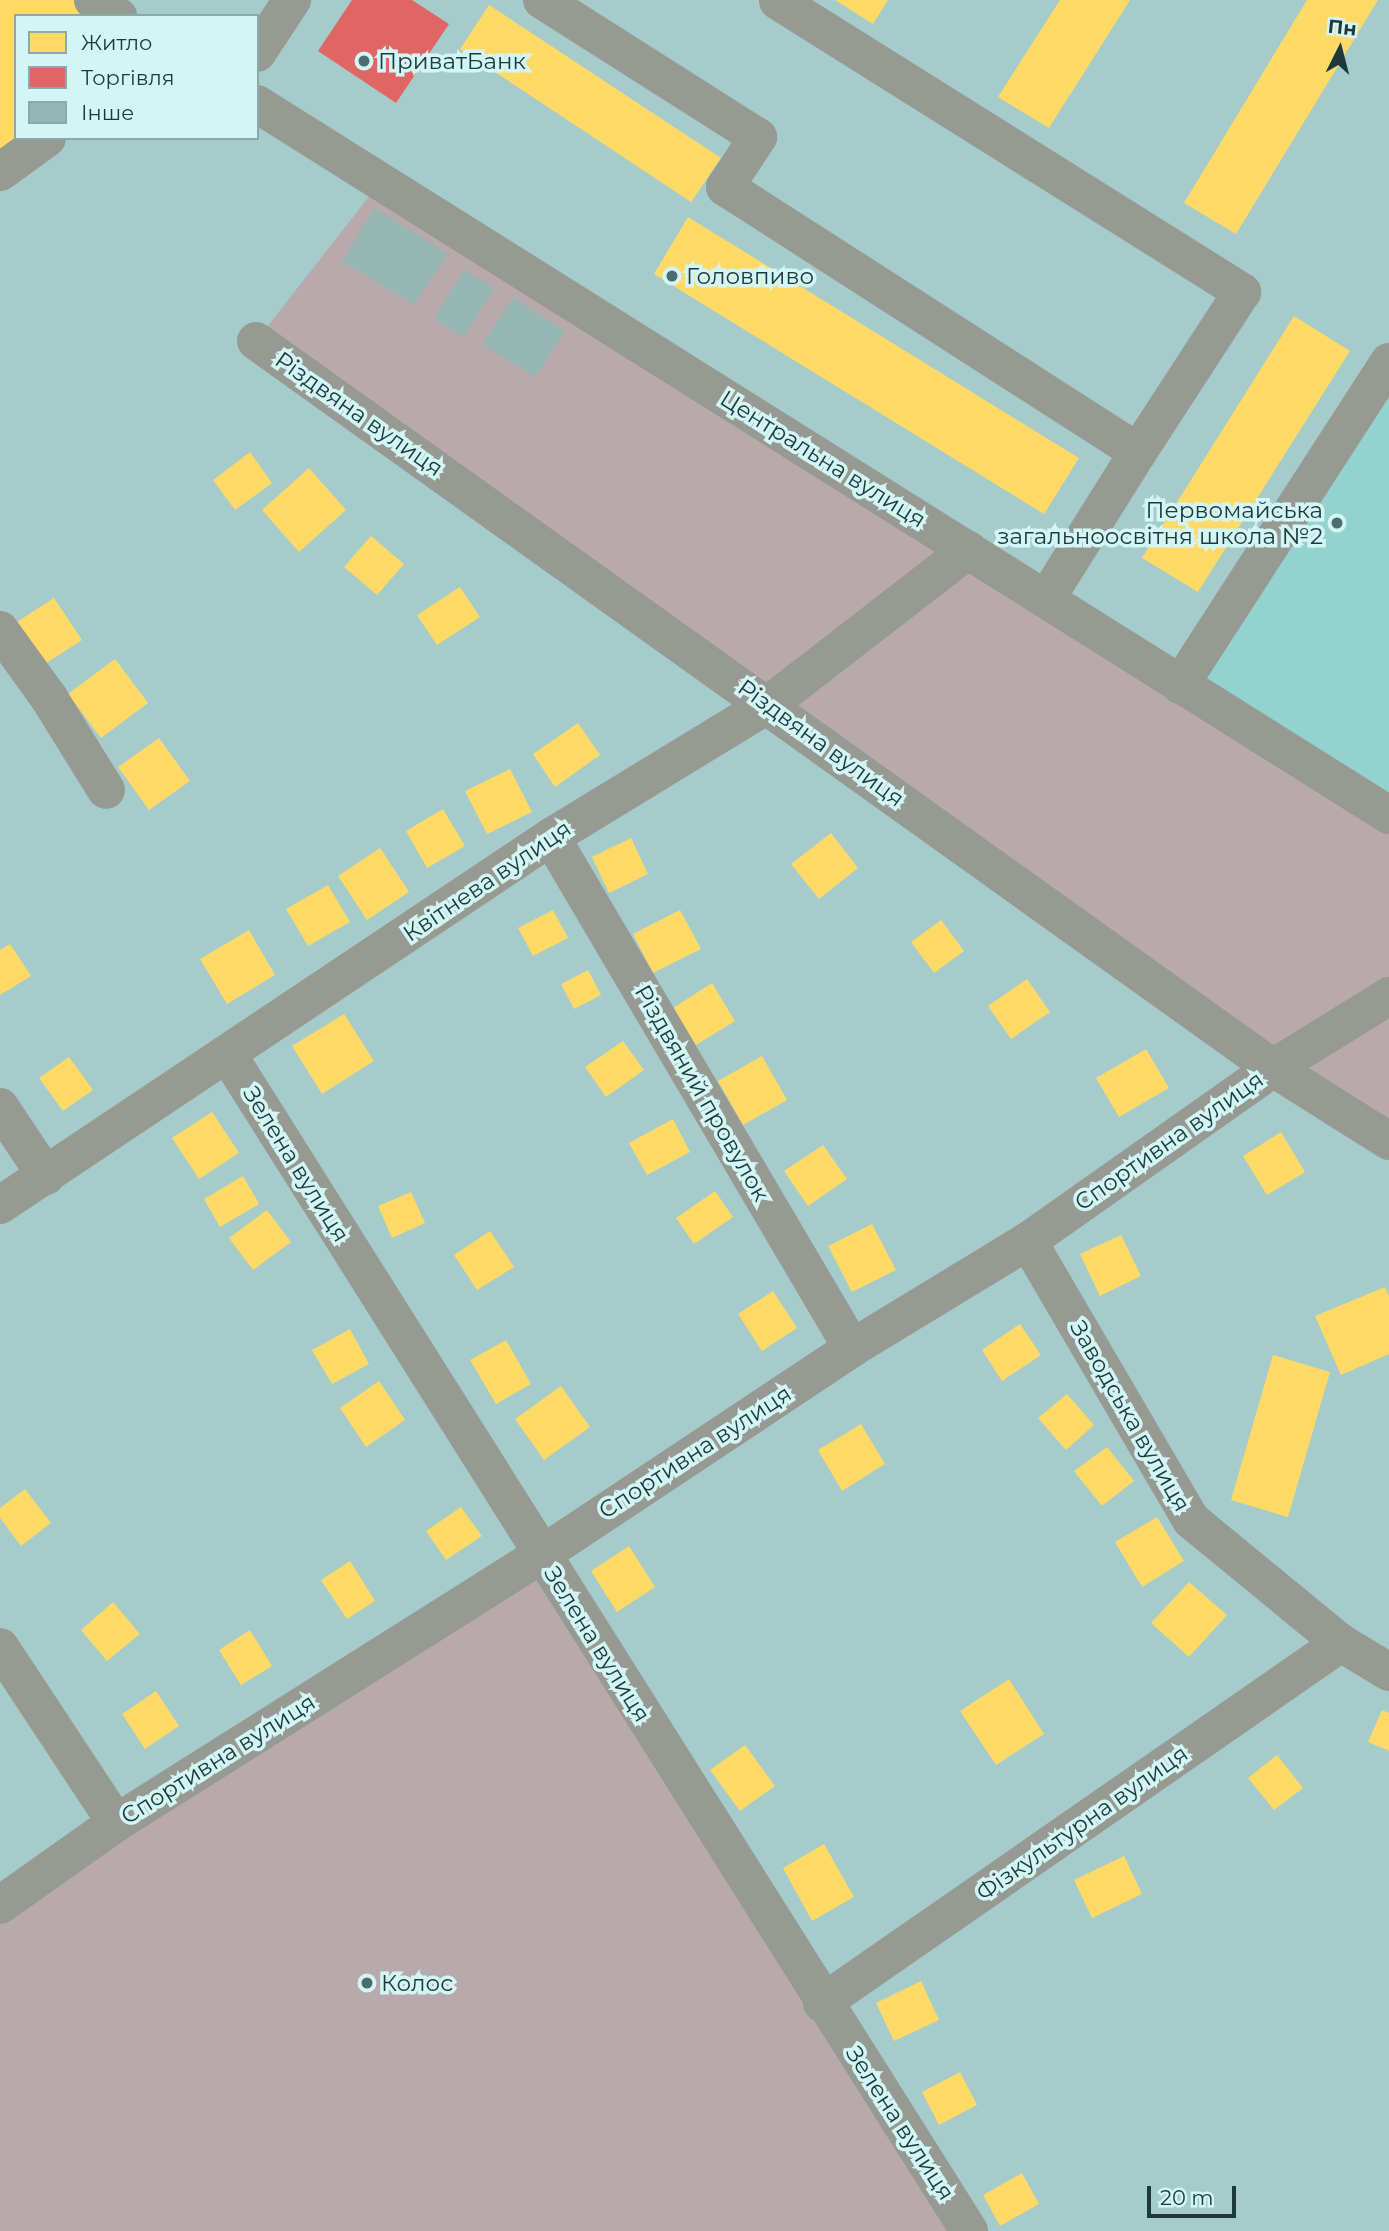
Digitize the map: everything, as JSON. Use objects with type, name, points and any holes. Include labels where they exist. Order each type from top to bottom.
[{"type":"street","points":[[93,0],[115,14]]},
{"type":"street","points":[[259,50],[292,0]]},
{"type":"street","points":[[777,0],[1242,292],[1046,599]]},
{"type":"street","points":[[565,6],[758,137],[725,187],[1138,452]]},
{"type":"street","name":"Центральна вулиця","points":[[259,105],[1389,815]]},
{"type":"street","points":[[0,173],[44,140]]},
{"type":"street","name":"Різдвяна вулиця","points":[[256,341],[769,704],[1273,1068],[1389,1141]]},
{"type":"street","points":[[1180,685],[1389,362]]},
{"type":"street","name":"Квітнева вулиця","points":[[0,1205],[551,837],[769,704],[968,550]]},
{"type":"street","points":[[0,630],[106,790]]},
{"type":"street","name":"Різдвяний провулок","points":[[551,837],[852,1348]]},
{"type":"street","name":"Спортивна вулиця","points":[[0,1905],[117,1823],[541,1555],[852,1348],[1028,1241],[1273,1068],[1389,996]]},
{"type":"street","name":"Зелена вулиця","points":[[228,1055],[822,2003],[969,2231]]},
{"type":"street","points":[[0,1107],[46,1175]]},
{"type":"street","name":"Заводська вулиця","points":[[1028,1241],[1191,1520],[1341,1643],[1389,1672]]},
{"type":"street","name":"Фізкультурна вулиця","points":[[822,2003],[1341,1643]]},
{"type":"street","points":[[0,1647],[117,1823]]},
{"type":"shaded area","points":[[381,181],[1389,815],[1389,1141],[256,341]]},
{"type":"shaded area","name":"Первомайська загальноосвітня школа №2","points":[[1389,362],[1389,815],[1180,685]]},
{"type":"shaded area","points":[[541,1555],[969,2231],[0,2231],[0,1905]]},
{"type":"building: Житло","points":[[0,0],[89,0],[111,14],[14,14],[15,140],[0,167]]},
{"type":"building: Житло","points":[[835,0],[888,0],[873,24]]},
{"type":"building: Житло","points":[[1060,0],[1130,0],[1049,128],[998,97]]},
{"type":"building: Житло","points":[[1307,0],[1378,0],[1236,234],[1184,203]]},
{"type":"building: Житло","points":[[489,5],[721,158],[691,202],[460,49]]},
{"type":"building: Житло","points":[[688,217],[1079,458],[1044,514],[654,274]]},
{"type":"building: Житло","points":[[1294,316],[1350,351],[1198,592],[1142,558]]},
{"type":"building: Житло","points":[[250,452],[272,483],[235,510],[213,480]]},
{"type":"building: Житло","points":[[309,468],[346,510],[299,552],[262,510]]},
{"type":"building: Житло","points":[[371,536],[404,564],[377,595],[344,567]]},
{"type":"building: Житло","points":[[460,587],[480,617],[437,645],[417,615]]},
{"type":"building: Житло","points":[[54,598],[82,640],[34,671],[6,629]]},
{"type":"building: Житло","points":[[115,659],[148,703],[101,738],[68,694]]},
{"type":"building: Житло","points":[[578,723],[600,755],[555,787],[533,754]]},
{"type":"building: Житло","points":[[159,738],[190,781],[149,810],[118,767]]},
{"type":"building: Житло","points":[[510,769],[532,812],[487,834],[465,791]]},
{"type":"building: Житло","points":[[443,809],[465,846],[427,868],[406,831]]},
{"type":"building: Житло","points":[[831,833],[858,868],[819,899],[791,864]]},
{"type":"building: Житло","points":[[631,838],[648,874],[609,893],[592,857]]},
{"type":"building: Житло","points":[[380,848],[409,892],[367,920],[338,876]]},
{"type":"building: Житло","points":[[328,885],[350,922],[308,946],[286,909]]},
{"type":"building: Житло","points":[[553,910],[568,938],[533,956],[518,928]]},
{"type":"building: Житло","points":[[680,910],[701,949],[653,973],[633,934]]},
{"type":"building: Житло","points":[[941,920],[964,951],[934,973],[911,942]]},
{"type":"building: Житло","points":[[249,930],[275,975],[227,1004],[200,959]]},
{"type":"building: Житло","points":[[10,944],[31,976],[0,995],[0,950]]},
{"type":"building: Житло","points":[[588,970],[601,995],[574,1009],[561,984]]},
{"type":"building: Житло","points":[[1027,979],[1050,1012],[1011,1039],[988,1006]]},
{"type":"building: Житло","points":[[712,983],[735,1021],[696,1045],[673,1008]]},
{"type":"building: Житло","points":[[344,1014],[374,1061],[322,1094],[292,1046]]},
{"type":"building: Житло","points":[[623,1041],[644,1070],[606,1097],[585,1067]]},
{"type":"building: Житло","points":[[1146,1049],[1169,1088],[1119,1117],[1096,1078]]},
{"type":"building: Житло","points":[[762,1056],[787,1100],[743,1125],[718,1081]]},
{"type":"building: Житло","points":[[69,1057],[93,1090],[63,1111],[39,1078]]},
{"type":"building: Житло","points":[[212,1112],[239,1153],[199,1179],[172,1138]]},
{"type":"building: Житло","points":[[673,1119],[690,1152],[647,1175],[629,1143]]},
{"type":"building: Житло","points":[[1281,1132],[1305,1172],[1267,1195],[1243,1156]]},
{"type":"building: Житло","points":[[823,1145],[847,1179],[808,1206],[784,1171]]},
{"type":"building: Житло","points":[[243,1176],[259,1204],[220,1227],[204,1199]]},
{"type":"building: Житло","points":[[715,1191],[733,1217],[694,1244],[676,1218]]},
{"type":"building: Житло","points":[[411,1192],[425,1223],[392,1238],[378,1206]]},
{"type":"building: Житло","points":[[267,1210],[291,1242],[253,1270],[229,1238]]},
{"type":"building: Житло","points":[[872,1224],[896,1270],[852,1292],[828,1246]]},
{"type":"building: Житло","points":[[490,1231],[514,1267],[477,1290],[454,1255]]},
{"type":"building: Житло","points":[[1121,1235],[1141,1276],[1100,1296],[1080,1254]]},
{"type":"building: Житло","points":[[1385,1287],[1389,1296],[1389,1354],[1341,1375],[1315,1316]]},
{"type":"building: Житло","points":[[773,1291],[797,1328],[762,1351],[738,1314]]},
{"type":"building: Житло","points":[[1020,1324],[1041,1355],[1002,1381],[982,1350]]},
{"type":"building: Житло","points":[[350,1329],[369,1364],[332,1384],[312,1350]]},
{"type":"building: Житло","points":[[506,1340],[531,1384],[496,1404],[470,1360]]},
{"type":"building: Житло","points":[[1273,1355],[1330,1372],[1288,1517],[1231,1500]]},
{"type":"building: Житло","points":[[379,1381],[405,1420],[366,1447],[340,1408]]},
{"type":"building: Житло","points":[[561,1386],[590,1427],[544,1460],[515,1419]]},
{"type":"building: Житло","points":[[1067,1394],[1094,1425],[1066,1450],[1038,1418]]},
{"type":"building: Житло","points":[[861,1424],[885,1464],[842,1491],[818,1450]]},
{"type":"building: Житло","points":[[1107,1447],[1134,1481],[1102,1506],[1074,1471]]},
{"type":"building: Житло","points":[[25,1489],[51,1523],[21,1546],[0,1518],[0,1508]]},
{"type":"building: Житло","points":[[461,1507],[482,1536],[446,1560],[426,1531]]},
{"type":"building: Житло","points":[[1157,1517],[1184,1561],[1142,1587],[1115,1542]]},
{"type":"building: Житло","points":[[629,1546],[655,1587],[617,1612],[591,1571]]},
{"type":"building: Житло","points":[[350,1561],[375,1601],[347,1619],[321,1580]]},
{"type":"building: Житло","points":[[1189,1582],[1227,1615],[1189,1657],[1151,1623]]},
{"type":"building: Житло","points":[[113,1602],[140,1634],[107,1661],[81,1630]]},
{"type":"building: Житло","points":[[250,1630],[272,1666],[241,1685],[219,1650]]},
{"type":"building: Житло","points":[[1009,1679],[1044,1734],[996,1765],[960,1711]]},
{"type":"building: Житло","points":[[156,1691],[179,1726],[145,1749],[122,1714]]},
{"type":"building: Житло","points":[[1382,1710],[1389,1713],[1389,1751],[1368,1742]]},
{"type":"building: Житло","points":[[745,1745],[775,1786],[740,1811],[710,1770]]},
{"type":"building: Житло","points":[[1277,1755],[1303,1788],[1274,1810],[1248,1778]]},
{"type":"building: Житло","points":[[824,1844],[854,1897],[812,1921],[783,1868]]},
{"type":"building: Житло","points":[[1124,1856],[1142,1894],[1092,1918],[1074,1880]]},
{"type":"building: Житло","points":[[921,1981],[939,2020],[894,2041],[876,2003]]},
{"type":"building: Житло","points":[[960,2072],[977,2105],[939,2125],[922,2092]]},
{"type":"building: Житло","points":[[1022,2173],[1039,2204],[1000,2226],[983,2195]]},
{"type":"building: Торгівля","points":[[352,0],[412,0],[449,24],[396,103],[318,51]]},
{"type":"building: Інше","points":[[374,208],[448,254],[414,304],[342,261]]},
{"type":"building: Інше","points":[[464,270],[494,288],[464,337],[434,319]]},
{"type":"building: Інше","points":[[513,297],[565,331],[535,377],[483,344]]},
{"type":"place","name":"ПриватБанк","points":[[364,61]]},
{"type":"place","name":"Головпиво","points":[[672,276]]},
{"type":"place","name":"Первомайська загальноосвітня школа №2","points":[[1337,523]]},
{"type":"place","name":"Колос","points":[[367,1983]]}]
